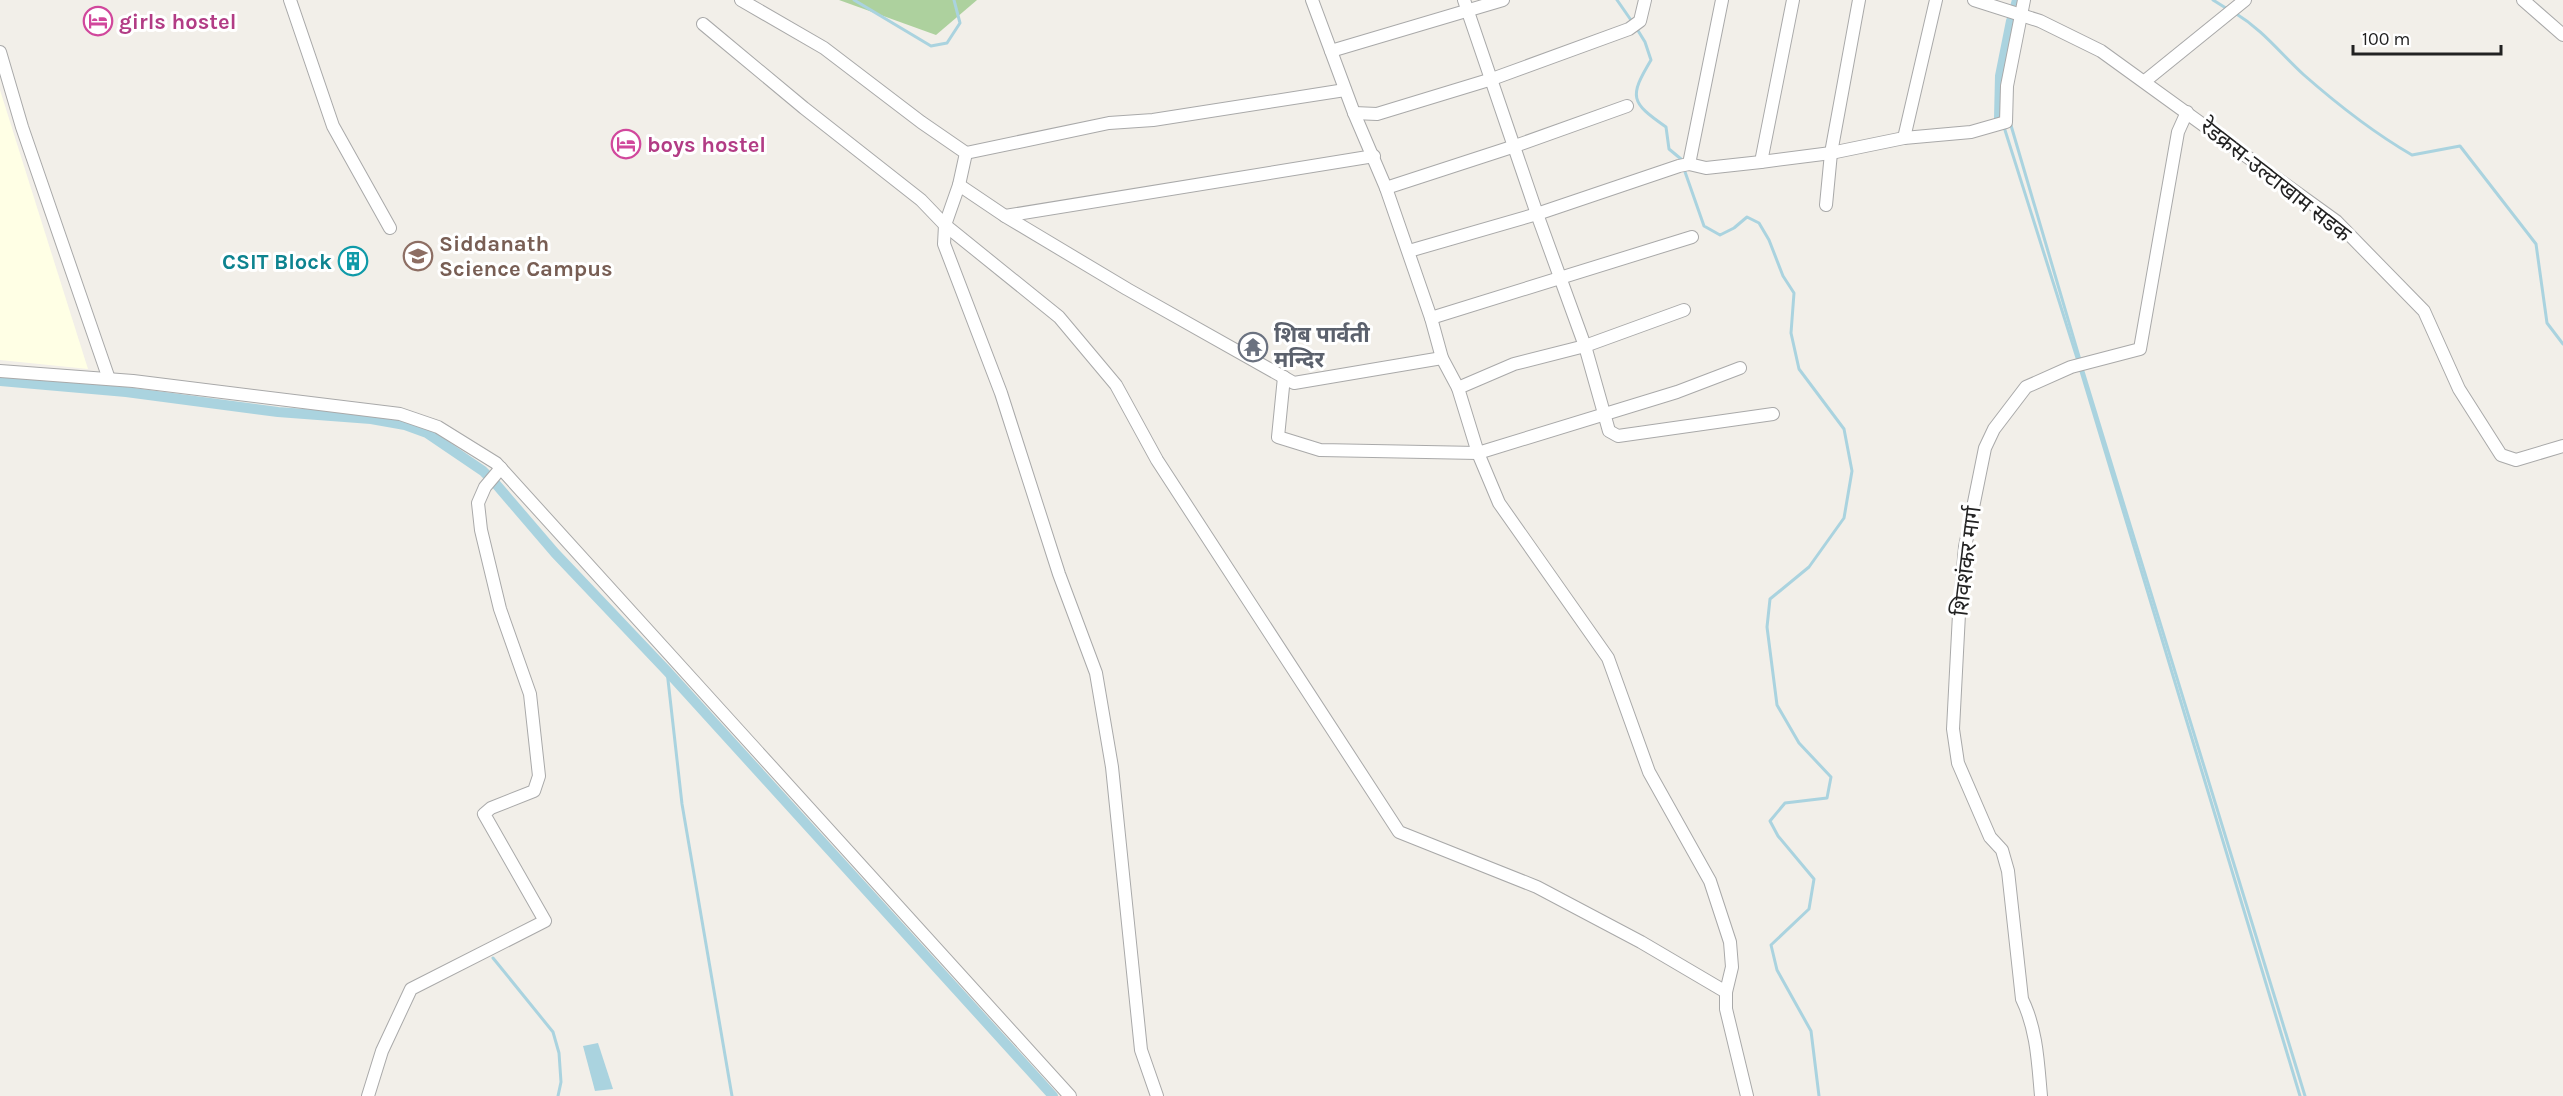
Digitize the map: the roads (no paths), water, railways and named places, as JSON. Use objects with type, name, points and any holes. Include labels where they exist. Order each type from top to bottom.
[{"type":"street","points":[[290,0],[333,126],[390,228]]},
{"type":"street","points":[[741,0],[824,48],[921,122],[966,153],[1109,123],[1153,120],[1345,90]]},
{"type":"street","points":[[1312,0],[1354,113],[1386,188],[1409,251],[1442,358],[1458,388],[1478,453],[1499,503],[1608,658],[1650,772],[1710,881],[1730,942],[1732,967],[1726,992],[1726,1009],[1747,1096]]},
{"type":"street","points":[[1331,51],[1466,6],[1503,0]]},
{"type":"street","points":[[1354,113],[1377,114],[1492,79],[1629,29],[1640,21],[1646,0]]},
{"type":"street","points":[[1684,165],[1722,0]]},
{"type":"street","points":[[1761,162],[1792,0]]},
{"type":"street","points":[[1826,205],[1831,153],[1859,0]]},
{"type":"street","points":[[1904,138],[1936,0]]},
{"type":"street","name":"रेडक्रस-उल्टाखाम सडक","points":[[1974,0],[2021,14],[2101,51],[2336,221],[2424,311],[2459,389],[2501,455],[2516,460],[2563,447]]},
{"type":"street","points":[[1409,251],[1536,214],[1684,165],[1706,168],[1831,153],[1904,138],[1971,132],[2008,120],[2007,86],[2024,0]]},
{"type":"street","points":[[2523,0],[2563,35]]},
{"type":"street","points":[[2145,81],[2241,3]]},
{"type":"street","points":[[1466,6],[1536,214],[1585,346],[1609,431],[1618,436],[1773,414]]},
{"type":"street","points":[[703,24],[804,108],[921,200],[945,225],[1059,317],[1116,385],[1157,460],[1400,832],[1536,887],[1641,942],[1726,992]]},
{"type":"street","points":[[0,52],[22,127],[109,379]]},
{"type":"street","points":[[1386,188],[1627,106]]},
{"type":"street","name":"शिवशंकर मार्ग","points":[[2041,1096],[2037,1049],[2030,1015],[2022,999],[2008,872],[2002,850],[1990,837],[1958,763],[1953,729],[1965,548],[1985,448],[1994,429],[2026,387],[2071,367],[2140,349],[2178,132],[2187,112]]},
{"type":"street","points":[[966,153],[959,185],[945,225],[944,244],[1001,393],[1059,574],[1096,673],[1112,767],[1141,1050],[1157,1096]]},
{"type":"street","points":[[1005,216],[1374,156]]},
{"type":"street","points":[[959,185],[1005,216],[1127,289],[1294,383],[1442,358]]},
{"type":"street","points":[[1431,318],[1692,237]]},
{"type":"street","points":[[1458,388],[1514,364],[1585,346],[1684,310]]},
{"type":"street","points":[[1284,377],[1278,437],[1320,450],[1478,453],[1677,392],[1740,368]]},
{"type":"street","points":[[0,371],[70,378],[109,379],[400,414],[438,427],[496,475],[1070,1096]]},
{"type":"street","points":[[369,1096],[382,1051],[411,989],[545,921],[484,814],[491,808],[534,791],[539,776],[530,694],[500,609],[481,530],[478,503],[496,475]]},
{"type":"water","points":[[598,1043],[613,1089],[595,1091],[583,1046]]},
{"type":"waterway","points":[[854,0],[931,46],[947,43],[960,23],[954,0]]},
{"type":"waterway","points":[[1617,0],[1633,23]]},
{"type":"waterway","points":[[2015,7],[2017,0]]},
{"type":"waterway","points":[[2213,0],[2229,10]]},
{"type":"waterway","points":[[2235,13],[2254,27],[2304,75],[2343,107],[2412,155],[2460,146],[2536,244],[2547,323],[2563,344]]},
{"type":"waterway","points":[[1999,118],[2000,76],[2011,21]]},
{"type":"waterway","points":[[1637,29],[1645,42],[1651,60],[1639,83],[1637,98],[1645,111],[1666,127],[1669,149],[1682,162]]},
{"type":"waterway","points":[[2010,122],[2080,360]]},
{"type":"waterway","points":[[2004,127],[2078,361]]},
{"type":"waterway","points":[[1684,169],[1704,226],[1720,235],[1734,228],[1747,217],[1759,223],[1769,240],[1783,276],[1794,293],[1791,333],[1799,369],[1844,429],[1852,471],[1844,518],[1809,567],[1770,599],[1767,627],[1777,705],[1799,743],[1831,777],[1827,798],[1785,803],[1770,821],[1778,836],[1814,879],[1809,909],[1771,945],[1777,970],[1811,1031],[1819,1096]]},
{"type":"waterway","points":[[2080,368],[2300,1096]]},
{"type":"waterway","points":[[2082,368],[2305,1096]]},
{"type":"waterway","points":[[0,381],[126,392],[278,412],[371,419],[405,425],[427,433],[483,471],[555,553],[667,671],[1053,1096]]},
{"type":"waterway","points":[[667,671],[682,804],[732,1096]]},
{"type":"waterway","points":[[493,958],[553,1032],[559,1053],[561,1082],[558,1096]]},
{"type":"place","name":"girls hostel","points":[[98,21]]},
{"type":"place","name":"boys hostel","points":[[626,144]]},
{"type":"place","name":"Siddanath Science Campus","points":[[418,256]]},
{"type":"place","name":"CSIT Block","points":[[353,261]]},
{"type":"place","name":"शिब पार्वती मन्दिर","points":[[1253,347]]}]
